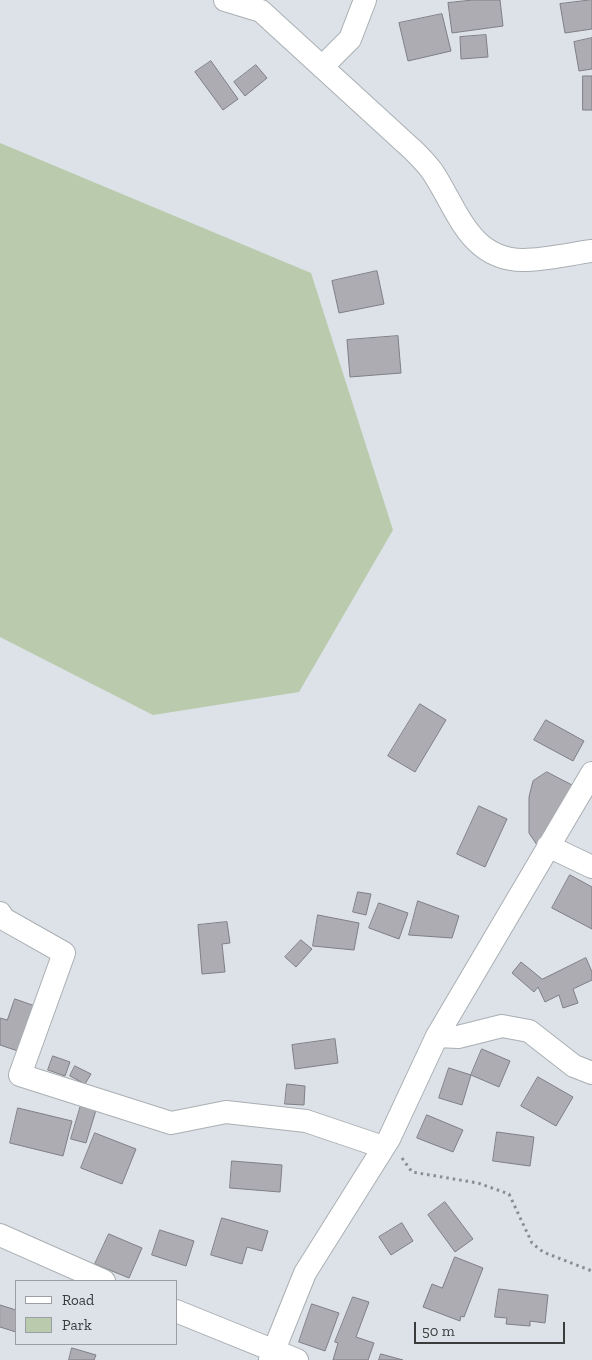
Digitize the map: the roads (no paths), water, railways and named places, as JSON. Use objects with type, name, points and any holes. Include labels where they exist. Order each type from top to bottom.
[{"type":"street","points":[[225,0],[261,11],[431,169],[467,231],[480,246],[499,254],[522,260],[592,251]]},
{"type":"street","points":[[322,67],[350,39],[365,0]]},
{"type":"street","points":[[271,1355],[305,1273],[386,1143],[437,1036],[592,773]]},
{"type":"street","points":[[548,846],[592,868]]},
{"type":"street","points":[[0,913],[4,919],[64,953],[20,1075],[171,1123],[226,1112],[306,1121],[386,1143]]},
{"type":"street","points":[[437,1036],[458,1037],[502,1026],[529,1031],[574,1066],[592,1073]]},
{"type":"street","points":[[0,1235],[102,1280]]},
{"type":"street","points":[[178,1312],[271,1355],[297,1360]]}]
